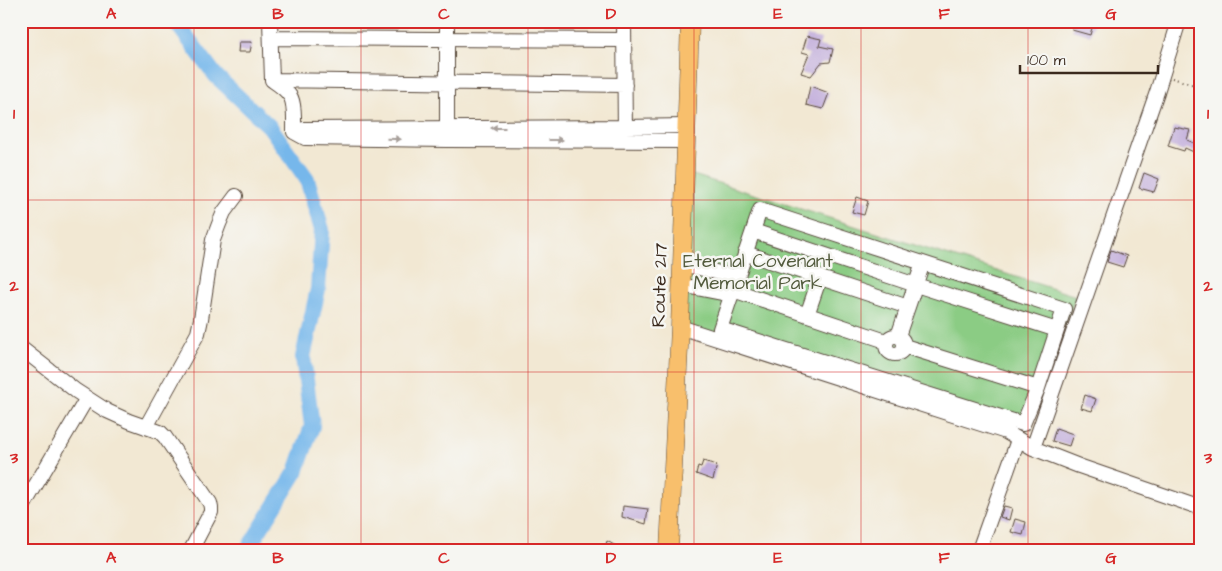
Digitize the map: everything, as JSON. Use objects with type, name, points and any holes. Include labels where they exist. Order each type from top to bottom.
[{"type":"main road","name":"Route 217","points":[[669,550],[680,327],[690,21]]},
{"type":"street","points":[[270,21],[272,80]]},
{"type":"street","points":[[447,21],[447,134]]},
{"type":"street","points":[[624,21],[625,134]]},
{"type":"street","points":[[1033,448],[1180,21]]},
{"type":"street","points":[[271,38],[624,40]]},
{"type":"street","points":[[272,80],[624,85]]},
{"type":"street","points":[[272,80],[284,88],[291,96],[294,132],[305,138],[447,134],[686,133]]},
{"type":"street","points":[[146,427],[198,333],[213,240],[224,212],[236,196]]},
{"type":"street","points":[[760,210],[1064,309],[1024,424],[720,329],[745,253],[760,210]]},
{"type":"street","points":[[753,231],[1057,330]]},
{"type":"street","points":[[745,253],[908,306]]},
{"type":"street","points":[[896,341],[923,262]]},
{"type":"street","points":[[682,264],[734,287],[807,315],[896,341],[1038,388]]},
{"type":"street","points":[[807,315],[820,277]]},
{"type":"street","points":[[681,285],[734,287]]},
{"type":"street","points":[[680,327],[1006,432],[1033,448],[1079,466],[1201,508]]},
{"type":"street","points":[[21,348],[76,391],[107,411],[160,432],[165,437],[210,503],[211,512],[191,550]]},
{"type":"street","points":[[21,510],[87,398]]},
{"type":"street","points":[[979,550],[1018,440]]},
{"type":"path","points":[[1162,76],[1201,87]]},
{"type":"green space","name":"Eternal Covenant Memorial Park","points":[[687,173],[1076,296],[1025,429],[683,325]]},
{"type":"building","points":[[1074,21],[1094,21],[1090,35],[1072,30]]},
{"type":"building","points":[[807,36],[821,39],[819,46],[833,49],[830,62],[821,63],[811,76],[801,73],[809,54],[802,52]]},
{"type":"building","points":[[239,42],[252,42],[250,52],[238,52]]},
{"type":"building","points":[[810,86],[829,93],[823,109],[806,105]]},
{"type":"building","points":[[1174,127],[1190,130],[1187,140],[1201,146],[1198,154],[1185,148],[1184,151],[1168,146]]},
{"type":"building","points":[[1144,173],[1159,179],[1154,192],[1139,188]]},
{"type":"building","points":[[857,197],[868,201],[864,215],[852,212]]},
{"type":"building","points":[[1111,250],[1127,256],[1123,267],[1107,262]]},
{"type":"building","points":[[1085,395],[1096,399],[1092,411],[1081,408]]},
{"type":"building","points":[[1056,428],[1073,434],[1069,446],[1052,441]]},
{"type":"building","points":[[703,461],[717,465],[713,480],[696,474],[698,466],[701,467]]},
{"type":"building","points":[[623,506],[648,509],[646,524],[622,517]]},
{"type":"building","points":[[1004,506],[1012,508],[1009,520],[1000,517]]},
{"type":"building","points":[[1015,519],[1026,522],[1023,535],[1011,532]]},
{"type":"building","points":[[607,541],[623,550],[604,550]]},
{"type":"waterway","points":[[175,21],[216,76],[270,127],[307,179],[322,230],[318,289],[303,357],[312,426],[296,472],[249,547],[249,550]]}]
